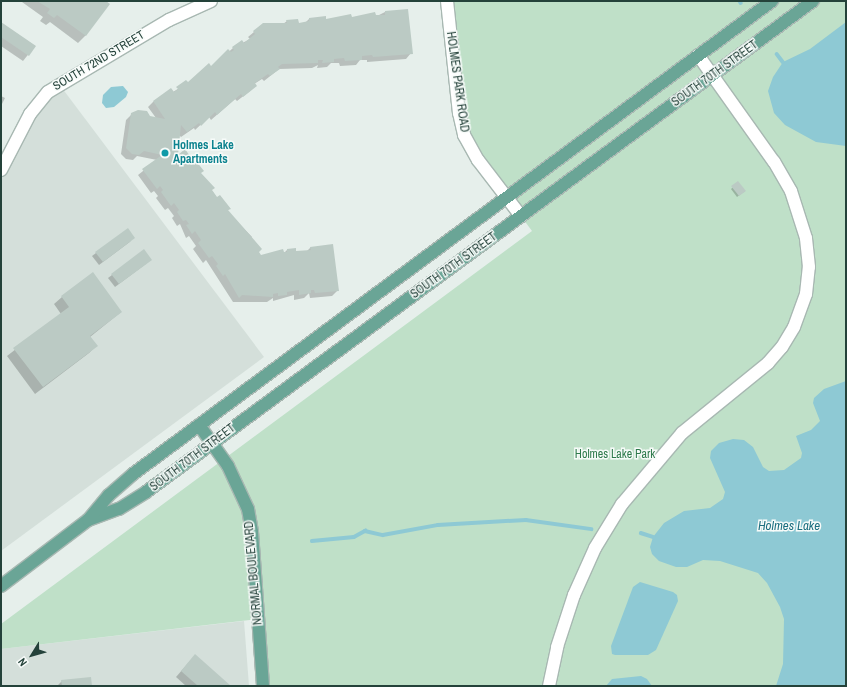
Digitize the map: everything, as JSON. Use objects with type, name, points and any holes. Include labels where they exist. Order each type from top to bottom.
[{"type":"main road","name":"SOUTH 70TH STREET","points":[[1,586],[88,520],[119,485],[772,1]]},
{"type":"main road","name":"SOUTH 70TH STREET","points":[[88,520],[108,514],[131,502],[813,1]]},
{"type":"main road","name":"NORMAL BOULEVARD","points":[[199,425],[238,484],[250,518],[263,686]]},
{"type":"street","name":"SOUTH 72ND STREET","points":[[1,170],[30,114],[48,92],[169,20],[211,1]]},
{"type":"street","name":"HOLMES PARK ROAD","points":[[446,1],[462,129],[474,154],[521,216]]},
{"type":"street","points":[[549,686],[557,647],[574,595],[595,548],[622,504],[682,433],[768,363],[782,347],[794,327],[806,294],[809,267],[806,238],[791,191],[774,162],[698,56]]},
{"type":"shaded area","points":[[59,84],[264,357],[1,551],[1,170],[30,113]]},
{"type":"shaded area","points":[[244,621],[249,686],[1,686],[1,649]]},
{"type":"green space","name":"Holmes Lake Park","points":[[447,1],[846,1],[846,686],[263,686],[259,619],[1,649],[1,624],[532,231],[470,148]]},
{"type":"water","points":[[846,22],[846,146],[816,142],[785,125],[774,113],[768,91],[773,77],[783,62],[810,49]]},
{"type":"water","points":[[123,86],[128,92],[126,97],[114,107],[106,108],[102,103],[103,95],[111,87]]},
{"type":"water","name":"Holmes Lake","points":[[846,381],[846,686],[776,686],[783,664],[784,619],[780,607],[767,583],[758,573],[720,561],[703,560],[687,567],[676,567],[659,561],[652,554],[650,547],[653,537],[664,523],[684,511],[710,508],[723,499],[725,492],[710,458],[711,451],[719,443],[733,439],[744,440],[753,447],[763,467],[769,471],[784,470],[801,458],[802,453],[796,436],[811,430],[820,421],[813,403],[814,398],[824,389]]},
{"type":"water","points":[[640,582],[673,592],[677,595],[678,601],[656,650],[648,655],[612,654],[611,646],[633,587]]},
{"type":"water","points":[[641,676],[647,679],[652,686],[606,686],[612,679]]},
{"type":"building","points":[[37,1],[106,1],[110,4],[86,36],[57,15],[54,18],[47,13],[50,9]]},
{"type":"building","name":"Holmes Lake Apartments","points":[[408,9],[413,54],[373,57],[372,55],[362,56],[362,60],[345,61],[344,58],[334,59],[334,62],[322,63],[323,60],[318,60],[318,63],[282,64],[278,67],[280,69],[270,76],[268,74],[255,83],[257,86],[243,97],[241,94],[217,115],[215,112],[201,126],[199,123],[187,132],[181,125],[178,155],[185,149],[194,162],[196,161],[204,171],[201,173],[215,188],[212,190],[217,197],[220,195],[231,209],[228,210],[262,249],[259,252],[261,255],[283,249],[284,252],[287,252],[287,249],[296,248],[296,251],[311,250],[310,247],[333,244],[339,291],[315,293],[314,290],[311,290],[311,293],[299,295],[299,290],[287,292],[287,295],[278,296],[278,293],[273,294],[273,297],[242,295],[239,298],[225,274],[223,276],[216,266],[218,264],[212,256],[209,258],[198,243],[201,240],[195,231],[192,234],[186,225],[189,224],[186,220],[183,221],[177,212],[179,210],[174,203],[171,206],[161,192],[163,190],[160,186],[157,189],[142,169],[162,155],[144,151],[139,155],[132,154],[126,148],[131,113],[138,110],[147,111],[150,116],[165,119],[153,101],[171,88],[174,92],[178,89],[176,87],[186,80],[188,82],[209,63],[211,66],[228,49],[231,52],[234,50],[232,47],[242,40],[244,43],[255,34],[253,31],[263,23],[287,23],[286,20],[298,19],[299,23],[309,21],[309,18],[326,16],[326,19],[351,14],[352,17],[375,12],[376,15],[385,15],[385,11]]},
{"type":"building","points":[[1,22],[36,46],[29,56],[1,37]]},
{"type":"building","points":[[738,181],[746,191],[739,196],[731,186]]},
{"type":"building","points":[[128,228],[135,238],[103,262],[95,252]]},
{"type":"building","points":[[144,249],[152,260],[119,284],[111,274]]},
{"type":"building","points":[[93,272],[122,312],[90,336],[98,346],[43,387],[13,348],[69,307],[61,296]]},
{"type":"building","points":[[195,654],[231,686],[198,686],[181,671]]},
{"type":"building","points":[[91,677],[92,686],[62,686],[61,680]]},
{"type":"waterway","points":[[777,54],[783,62]]},
{"type":"waterway","points":[[312,541],[354,537],[365,531],[383,535],[438,525],[526,520],[591,529]]},
{"type":"waterway","points":[[641,533],[653,537]]},
{"type":"place","name":"Holmes Lake Apartments","points":[[165,153]]}]
